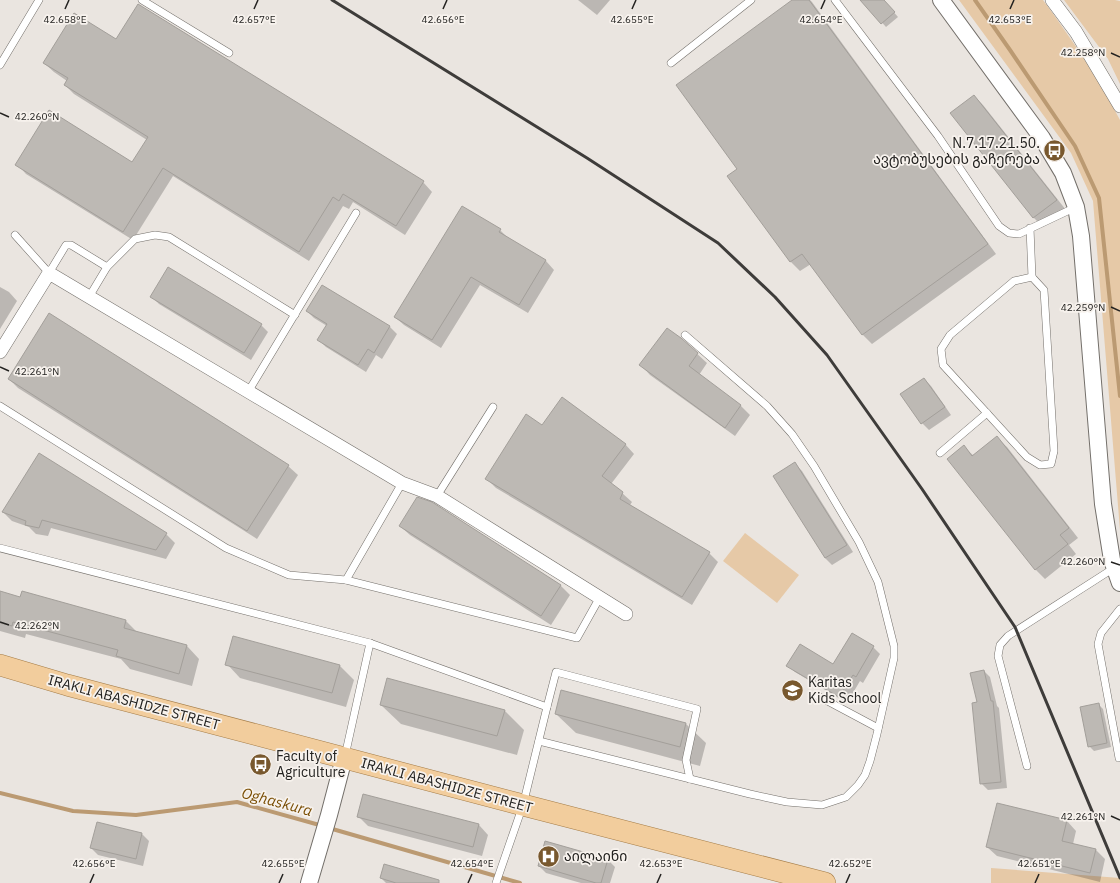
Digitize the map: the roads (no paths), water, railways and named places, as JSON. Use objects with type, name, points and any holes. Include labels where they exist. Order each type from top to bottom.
[{"type":"main road","name":"IRAKLI ABASHIDZE STREET","points":[[0,665],[67,685],[825,883]]},
{"type":"street","points":[[941,0],[1042,138],[1063,173],[1076,207],[1081,236],[1103,504],[1112,560],[1117,575]]},
{"type":"street","points":[[1052,0],[1076,32],[1120,106]]},
{"type":"street","points":[[0,352],[49,274],[402,483],[437,496],[626,614]]},
{"type":"street","points":[[309,883],[321,845],[344,758]]},
{"type":"lane","points":[[0,66],[39,0]]},
{"type":"lane","points":[[142,0],[229,53]]},
{"type":"lane","points":[[671,63],[751,0]]},
{"type":"lane","points":[[835,0],[938,136],[999,226],[1009,233],[1018,234],[1076,207]]},
{"type":"lane","points":[[248,392],[356,213]]},
{"type":"lane","points":[[1030,228],[1032,277],[1044,290],[1054,451],[1051,464],[1040,465],[1027,457],[943,365],[941,349],[950,335],[1014,282],[1032,277]]},
{"type":"lane","points":[[14,235],[49,274],[66,245],[71,245],[107,267]]},
{"type":"lane","points":[[89,297],[107,267],[136,239],[155,235],[169,237],[295,315]]},
{"type":"lane","points":[[539,741],[787,802],[822,805],[846,797],[858,785],[865,775],[870,761],[894,658],[894,646],[878,582],[859,542],[814,466],[792,434],[768,406],[685,335]]},
{"type":"lane","points":[[0,406],[226,548],[289,575],[346,580],[577,638],[600,597]]},
{"type":"lane","points":[[437,496],[493,407]]},
{"type":"lane","points":[[940,453],[986,413]]},
{"type":"lane","points":[[346,580],[402,483]]},
{"type":"lane","points":[[0,548],[370,643],[547,707]]},
{"type":"lane","points":[[1027,766],[998,656],[1000,645],[1008,636],[1117,575]]},
{"type":"lane","points":[[1119,758],[1098,644],[1101,633],[1120,610]]},
{"type":"lane","points":[[344,758],[370,643]]},
{"type":"lane","points":[[496,883],[523,805],[556,672],[697,709],[686,760],[690,779]]},
{"type":"lane","points":[[818,696],[878,728]]},
{"type":"waterway","points":[[975,0],[1075,146],[1099,198],[1120,396]]},
{"type":"waterway","name":"Oghaskura","points":[[0,793],[73,811],[136,815],[237,802],[323,826]]},
{"type":"waterway","name":"Oghaskura","points":[[329,828],[520,883]]},
{"type":"railway","points":[[332,0],[587,158],[718,243],[775,297],[827,355],[922,489],[1015,627],[1120,878]]},
{"type":"place","name":"N.7.17.21.50. ავტობუსების გაჩერება","points":[[1055,151]]},
{"type":"place","name":"Karitas Kids School","points":[[792,690]]},
{"type":"place","name":"Faculty of Agriculture","points":[[261,764]]},
{"type":"place","name":"აილაინი","points":[[549,856]]}]
